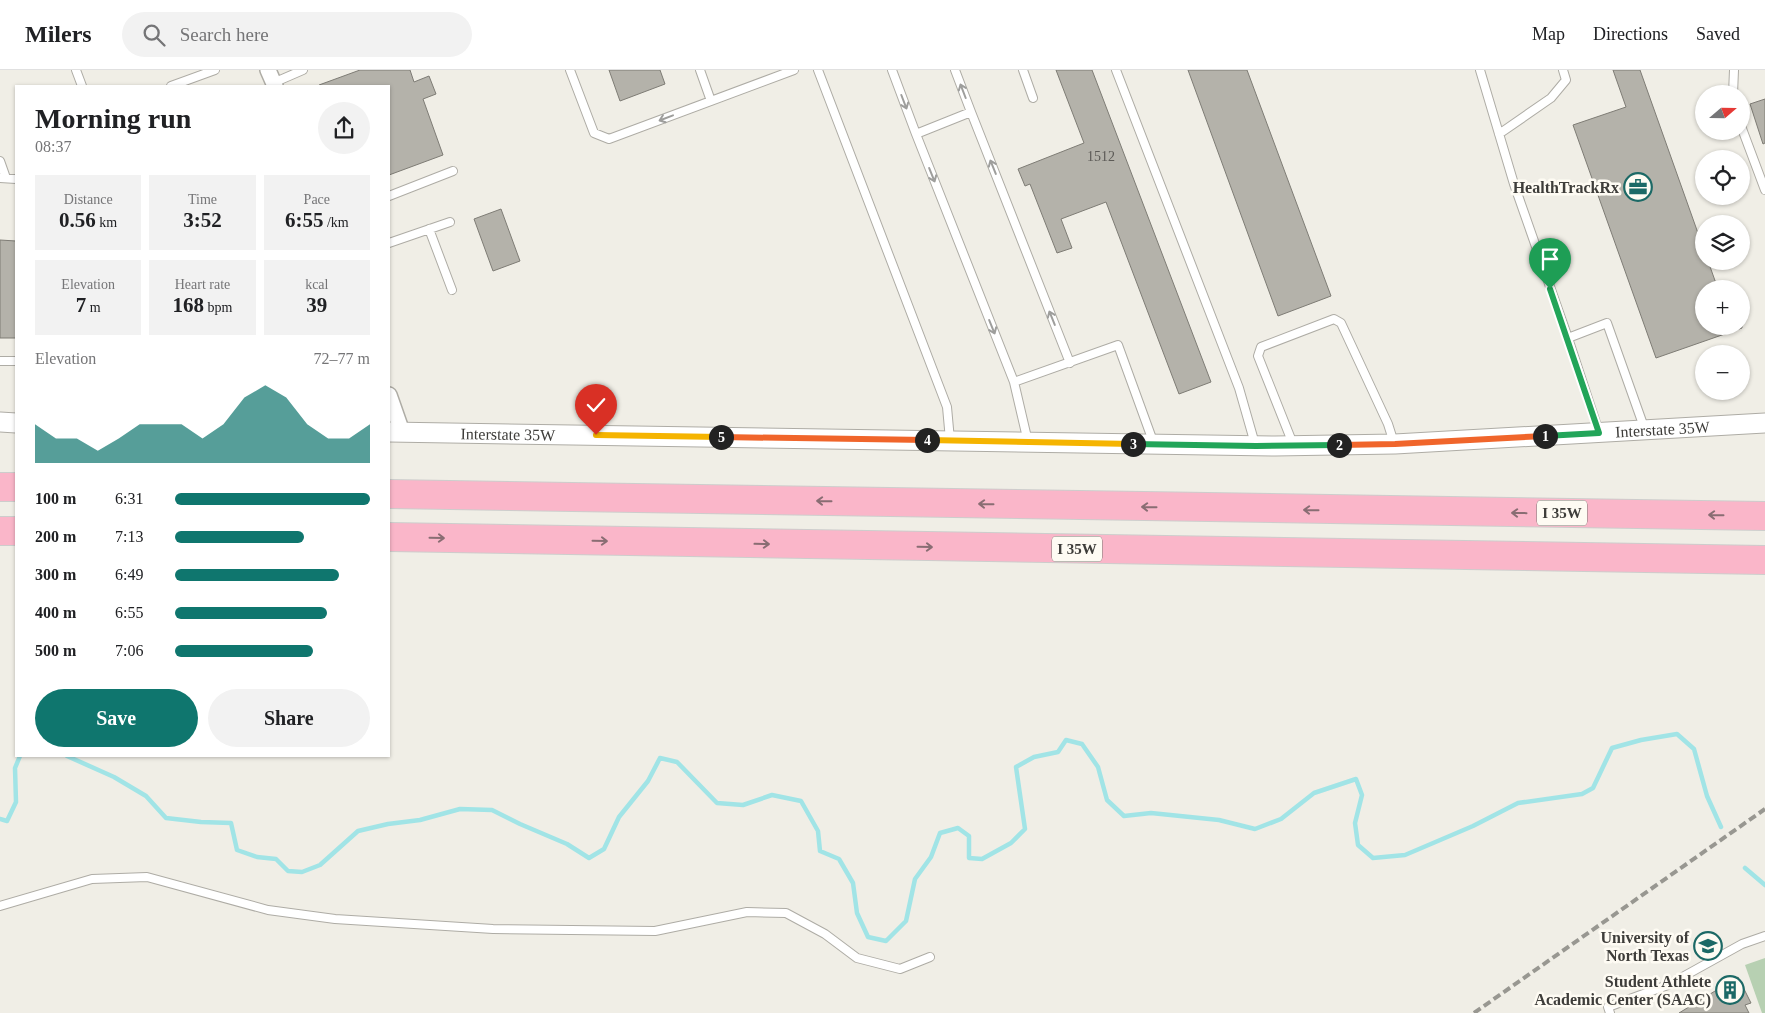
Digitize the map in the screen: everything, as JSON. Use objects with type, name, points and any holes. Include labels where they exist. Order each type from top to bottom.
[{"type":"highway","points":[[0,487],[15,487]]},
{"type":"highway","name":"I 35W","points":[[390,494],[1765,516]]},
{"type":"highway","points":[[0,531],[15,531]]},
{"type":"highway","name":"I 35W","points":[[390,537],[1765,560]]},
{"type":"street","points":[[390,400],[396,432]]},
{"type":"street","points":[[0,422],[15,423]]},
{"type":"street","name":"Interstate 35W","points":[[396,432],[1294,446],[1395,444],[1765,423]]},
{"type":"lane","points":[[76,70],[82,85]]},
{"type":"lane","points":[[174,85],[215,70]]},
{"type":"lane","points":[[272,80],[303,70]]},
{"type":"lane","points":[[570,70],[594,133],[609,139],[794,70]]},
{"type":"lane","points":[[700,70],[711,101]]},
{"type":"lane","points":[[818,70],[947,407],[950,440]]},
{"type":"lane","points":[[892,70],[1014,382],[1028,442]]},
{"type":"lane","points":[[955,70],[1070,363]]},
{"type":"lane","points":[[1023,70],[1033,98]]},
{"type":"lane","points":[[1116,70],[1239,388],[1256,446]]},
{"type":"lane","points":[[1480,70],[1514,184],[1599,433]]},
{"type":"lane","points":[[1499,134],[1552,98],[1566,80],[1563,70]]},
{"type":"lane","points":[[1733,85],[1734,70]]},
{"type":"lane","points":[[916,134],[971,112]]},
{"type":"lane","points":[[1746,140],[1765,190]]},
{"type":"lane","points":[[0,161],[3,178]]},
{"type":"lane","points":[[390,196],[453,171]]},
{"type":"lane","points":[[390,243],[450,222]]},
{"type":"lane","points":[[429,229],[452,290]]},
{"type":"lane","points":[[1294,446],[1258,356],[1261,347],[1334,319],[1341,323],[1388,424],[1395,444]]},
{"type":"lane","points":[[1568,338],[1607,324],[1645,430]]},
{"type":"lane","points":[[1014,382],[1118,345],[1154,445]]},
{"type":"lane","points":[[0,361],[15,361]]},
{"type":"lane","points":[[0,906],[92,879],[147,877],[268,910],[335,919],[493,929],[654,931],[748,912],[786,913],[825,934],[857,958],[900,969],[930,957]]},
{"type":"lane","points":[[1610,1013],[1608,1007],[1668,985],[1742,944],[1765,936]]},
{"type":"green space","points":[[1765,958],[1765,1013],[1762,1013],[1745,965]]},
{"type":"building","points":[[360,70],[410,70],[414,82],[429,76],[436,94],[423,99],[443,155],[390,175],[390,85],[319,85]]},
{"type":"building","points":[[609,70],[660,70],[665,84],[620,101]]},
{"type":"building","points":[[1056,70],[1092,70],[1211,382],[1179,394],[1106,202],[1061,219],[1072,248],[1057,253],[1030,184],[1025,186],[1018,169],[1084,143]]},
{"type":"building","points":[[1188,70],[1247,70],[1331,296],[1278,316]]},
{"type":"building","name":"HealthTrackRx","points":[[1613,70],[1640,70],[1695,225],[1695,270],[1711,270],[1715,280],[1695,280],[1695,335],[1722,335],[1656,358],[1573,125],[1626,107]]},
{"type":"building","points":[[1765,99],[1765,143],[1763,144],[1750,104]]},
{"type":"building","points":[[501,209],[520,261],[493,271],[474,219]]},
{"type":"building","points":[[0,240],[15,241],[15,338],[0,338]]},
{"type":"building","name":"Student Athlete Academic Center (SAAC)","points":[[1738,977],[1751,1003],[1745,1005],[1749,1013],[1679,1013]]},
{"type":"waterway","points":[[69,757],[114,777],[146,796],[166,818],[231,823],[237,850],[257,857],[276,859],[288,871],[302,872],[320,865],[358,831],[388,824],[420,820],[460,809],[492,810],[567,844],[589,858],[604,849],[619,817],[648,781],[660,758],[677,762],[717,803],[743,805],[772,795],[801,801],[818,831],[820,851],[839,859],[853,883],[857,913],[868,937],[886,941],[906,921],[915,879],[931,857],[940,833],[958,828],[969,836],[969,858],[982,859],[1011,843],[1025,829],[1016,767],[1034,757],[1058,752],[1066,740],[1082,744],[1098,767],[1107,800],[1124,816],[1151,813],[1219,820],[1255,829],[1281,819],[1314,793],[1356,779],[1362,795],[1355,823],[1358,845],[1373,858],[1405,855],[1473,826],[1518,803],[1582,794],[1593,788],[1612,748],[1641,740],[1677,734],[1694,749],[1707,796],[1721,827]]},
{"type":"waterway","points":[[0,819],[7,821],[16,802],[15,768],[20,757]]},
{"type":"waterway","points":[[1745,868],[1765,885]]},
{"type":"railway","points":[[1474,1013],[1765,809]]},
{"type":"place","name":"HealthTrackRx","points":[[1638,187]]},
{"type":"place","name":"University of North Texas","points":[[1708,946]]},
{"type":"place","name":"Student Athlete Academic Center (SAAC)","points":[[1730,990]]},
{"type":"route","points":[[596,435],[1275,446],[1395,444],[1599,433],[1550,289]]}]
